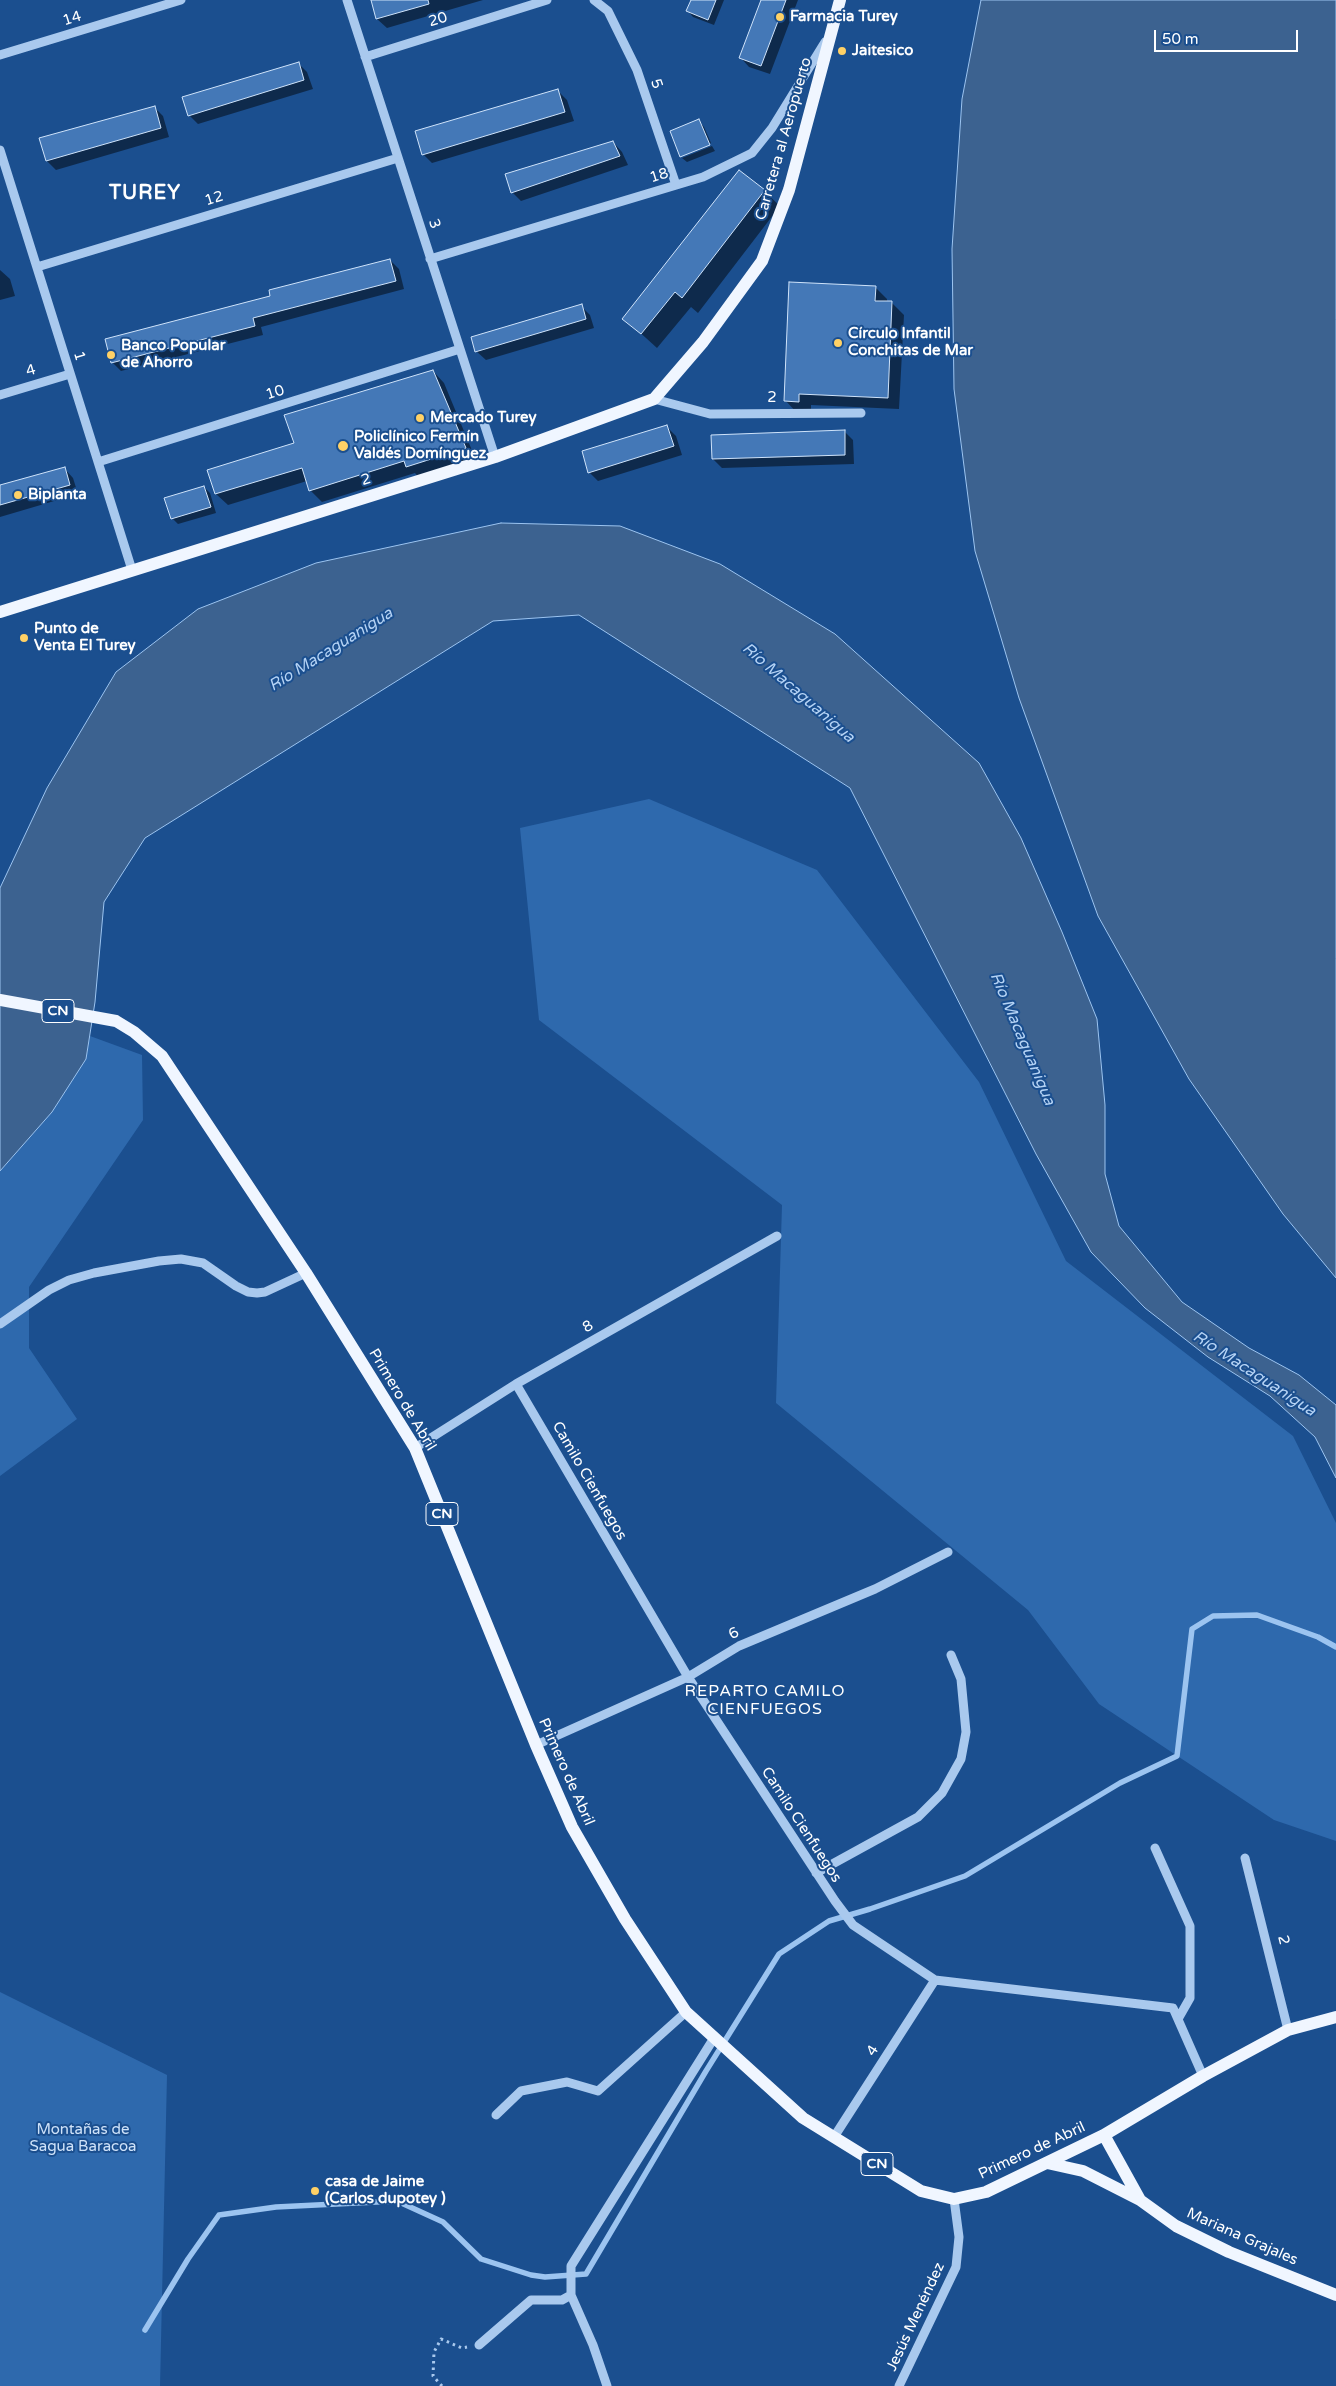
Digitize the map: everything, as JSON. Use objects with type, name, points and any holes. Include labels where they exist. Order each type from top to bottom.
[{"type":"main road","name":"Carretera al Aeropuerto","points":[[654,399],[703,342],[762,261],[789,190],[840,0]]},
{"type":"main road","name":"2","points":[[0,612],[494,457],[654,399]]},
{"type":"main road","name":"Primero de Abril","points":[[0,1000],[116,1021],[134,1032],[162,1056],[306,1273],[415,1448],[536,1746],[572,1827],[625,1919],[686,2012],[803,2118],[921,2191],[954,2199],[986,2192],[1104,2135],[1202,2076],[1288,2030],[1336,2016]]},
{"type":"main road","name":"Mariana Grajales","points":[[1104,2135],[1140,2200]]},
{"type":"main road","name":"Mariana Grajales","points":[[1047,2163],[1083,2171],[1140,2200],[1176,2226],[1229,2252],[1336,2295]]},
{"type":"street","name":"14","points":[[0,55],[181,0]]},
{"type":"street","name":"3","points":[[347,0],[494,457]]},
{"type":"street","name":"20","points":[[365,57],[547,0]]},
{"type":"street","name":"5","points":[[594,0],[608,11],[637,70],[676,185]]},
{"type":"street","name":"18","points":[[430,258],[703,177],[752,153],[772,128],[832,31]]},
{"type":"street","name":"1","points":[[0,150],[2,167],[37,267],[132,570]]},
{"type":"street","name":"12","points":[[37,267],[398,158]]},
{"type":"street","name":"10","points":[[98,462],[460,349]]},
{"type":"street","name":"4","points":[[0,394],[70,374]]},
{"type":"street","name":"2","points":[[654,399],[710,414],[861,413]]},
{"type":"street","name":"8","points":[[415,1448],[516,1384],[777,1236]]},
{"type":"street","points":[[0,1324],[49,1290],[69,1280],[94,1272],[159,1261],[181,1259],[204,1263],[236,1286],[248,1292],[257,1293],[265,1292],[306,1273]]},
{"type":"street","name":"Camilo Cienfuegos","points":[[516,1384],[688,1677],[835,1901],[853,1925],[936,1980],[1173,2008],[1178,2019]]},
{"type":"street","name":"6","points":[[536,1746],[688,1677],[739,1646],[875,1589],[948,1552]]},
{"type":"street","points":[[816,1872],[918,1817],[942,1792],[961,1759],[966,1732],[961,1679],[951,1655]]},
{"type":"street","points":[[1156,1848],[1190,1926],[1190,1998],[1178,2019],[1202,2076]]},
{"type":"street","name":"2","points":[[1245,1858],[1288,2030]]},
{"type":"street","name":"4","points":[[834,2137],[936,1980]]},
{"type":"street","points":[[496,2115],[521,2091],[567,2082],[598,2091],[686,2012]]},
{"type":"street","points":[[607,2386],[593,2345],[571,2295],[571,2266],[714,2038]]},
{"type":"street","name":"Jesús Menéndez","points":[[899,2386],[956,2267],[959,2237],[954,2199]]},
{"type":"street","points":[[479,2345],[531,2300],[562,2300],[571,2295]]},
{"type":"path","points":[[442,2386],[433,2376],[434,2352],[441,2339],[462,2348],[479,2345]]},
{"type":"green space","points":[[649,799],[817,870],[979,1082],[1066,1261],[1293,1436],[1336,1523],[1336,1841],[1274,1820],[1099,1704],[1028,1610],[776,1403],[782,1205],[539,1020],[520,828]]},
{"type":"green space","points":[[90,1036],[142,1055],[143,1120],[29,1287],[29,1348],[77,1419],[0,1476],[0,1171],[52,1112],[86,1059]]},
{"type":"green space","name":"Montañas de Sagua Baracoa","points":[[0,1992],[167,2075],[160,2386],[0,2386]]},
{"type":"water","points":[[981,0],[1336,0],[1336,1278],[1283,1214],[1189,1079],[1098,916],[1019,698],[975,551],[954,389],[952,249],[962,99]]},
{"type":"water","name":"Río Macaguanigua","points":[[501,523],[620,526],[720,564],[835,634],[979,763],[1021,838],[1097,1019],[1105,1105],[1105,1174],[1119,1226],[1182,1302],[1249,1348],[1299,1375],[1336,1405],[1336,1478],[1315,1437],[1270,1396],[1208,1357],[1145,1308],[1091,1252],[1036,1154],[850,788],[579,615],[493,621],[145,838],[104,902],[95,1002],[86,1059],[52,1112],[0,1171],[0,888],[47,788],[116,672],[198,609],[316,563]]},
{"type":"building","points":[[371,0],[428,0],[429,4],[376,19]]},
{"type":"building","points":[[691,0],[716,0],[708,20],[686,11]]},
{"type":"building","points":[[761,0],[786,0],[761,66],[739,58]]},
{"type":"building","points":[[299,62],[304,80],[188,116],[182,97]]},
{"type":"building","points":[[558,89],[565,112],[422,155],[415,131]]},
{"type":"building","points":[[155,106],[161,128],[46,161],[39,138]]},
{"type":"building","points":[[699,119],[710,145],[680,157],[670,131]]},
{"type":"building","points":[[613,141],[620,156],[511,193],[505,174]]},
{"type":"building","points":[[739,170],[765,190],[682,298],[675,292],[641,334],[622,319]]},
{"type":"building","points":[[390,259],[396,281],[253,318],[255,326],[111,363],[105,339],[270,296],[269,290]]},
{"type":"building","name":"Círculo Infantil Conchitas de Mar","points":[[789,282],[876,286],[875,301],[892,301],[888,398],[799,394],[799,402],[784,401]]},
{"type":"building","points":[[582,304],[586,319],[475,352],[471,337]]},
{"type":"building","points":[[433,370],[466,448],[406,467],[404,461],[309,491],[302,468],[215,494],[207,470],[294,443],[284,415]]},
{"type":"building","points":[[667,425],[674,446],[588,473],[582,451]]},
{"type":"building","points":[[845,430],[845,455],[712,459],[711,435]]},
{"type":"building","name":"Biplanta","points":[[65,467],[70,485],[0,505],[0,485]]},
{"type":"building","points":[[204,486],[211,507],[171,519],[164,498]]},
{"type":"waterway","points":[[145,2330],[188,2259],[219,2215],[276,2207],[397,2201],[443,2222],[481,2259],[531,2275],[545,2277],[586,2274],[706,2071],[779,1954],[829,1921],[965,1876],[1120,1783],[1177,1756],[1192,1629],[1213,1616],[1257,1615],[1318,1637],[1336,1647]]},
{"type":"place","name":"Farmacia Turey","points":[[780,17]]},
{"type":"place","name":"Jaitesico","points":[[842,51]]},
{"type":"place","name":"Círculo Infantil Conchitas de Mar","points":[[838,343]]},
{"type":"place","name":"Banco Popular de Ahorro","points":[[111,355]]},
{"type":"place","name":"Mercado Turey","points":[[420,418]]},
{"type":"place","name":"Policlínico Fermín Valdés Domínguez","points":[[343,446]]},
{"type":"place","name":"Biplanta","points":[[18,495]]},
{"type":"place","name":"Punto de Venta El Turey","points":[[24,638]]},
{"type":"place","name":"casa de Jaime (Carlos dupotey )","points":[[315,2191]]},
{"type":"district","name":"TUREY","points":[[145,194]]},
{"type":"district","name":"REPARTO CAMILO CIENFUEGOS","points":[[765,1701]]}]
